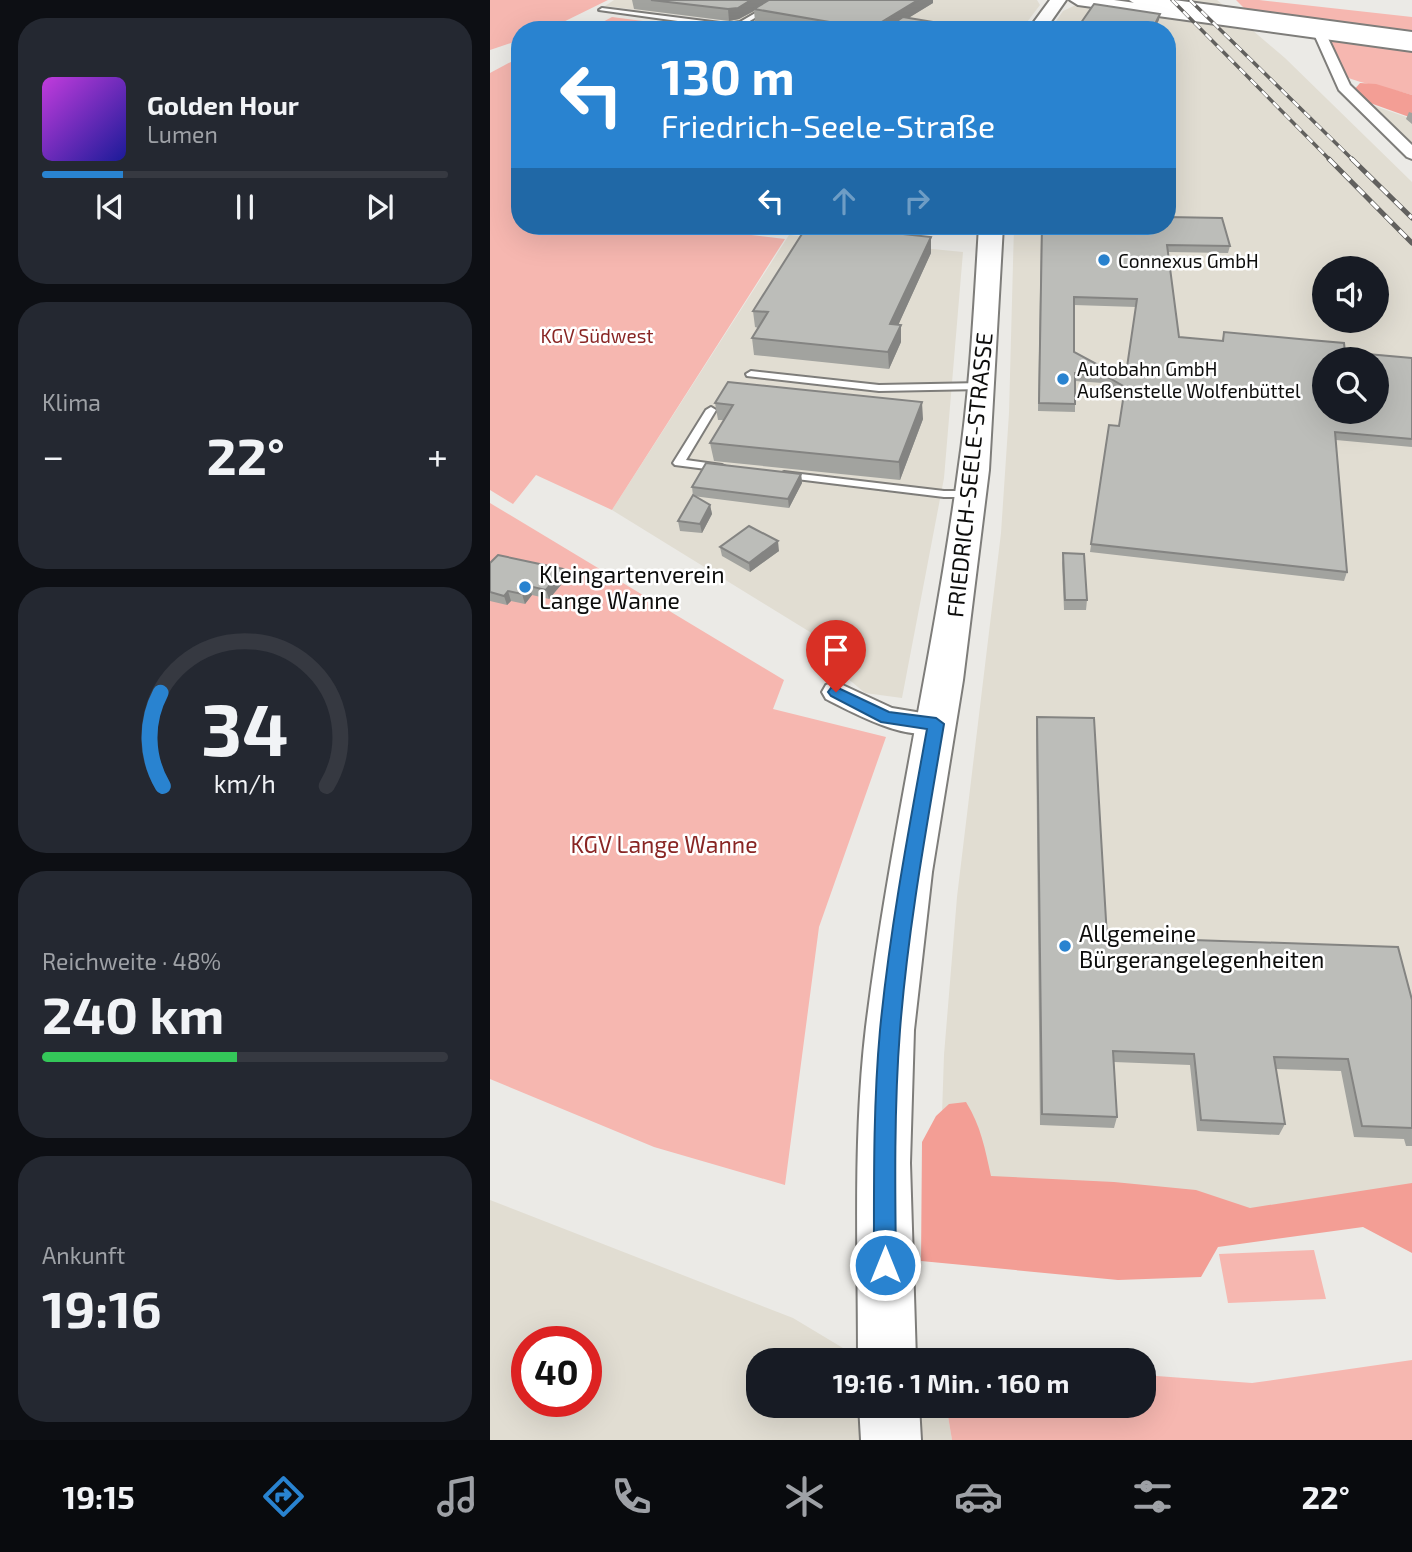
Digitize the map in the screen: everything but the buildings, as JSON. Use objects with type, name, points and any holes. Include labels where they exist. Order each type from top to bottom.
[{"type":"main road","points":[[1043,21],[1058,0]]},
{"type":"main road","points":[[1078,0],[1412,47]]},
{"type":"main road","points":[[1137,0],[1412,37]]},
{"type":"main road","name":"FRIEDRICH-SEELE-STRASSE","points":[[887,1348],[884,1163],[890,1030],[898,959],[971,494],[982,386],[990,235]]},
{"type":"main road","points":[[890,1418],[891,1440]]},
{"type":"street","points":[[1320,34],[1345,87],[1412,154]]},
{"type":"street","points":[[836,692],[887,718],[936,724]]},
{"type":"lane","points":[[745,21],[782,0]]},
{"type":"lane","points":[[602,10],[689,21]]},
{"type":"lane","points":[[751,374],[879,388],[982,386]]},
{"type":"lane","points":[[711,410],[679,463],[738,470]]},
{"type":"lane","points":[[778,474],[944,494],[971,494]]},
{"type":"shaded area","points":[[614,0],[1037,0],[1040,5],[1028,21],[726,21],[605,6]]},
{"type":"shaded area","points":[[1153,0],[1217,0],[1285,58],[1412,182],[1412,1210],[939,1204],[944,1055],[957,897],[1001,533],[1009,413],[1014,235],[1176,235],[1176,21],[1056,21],[1063,11],[1078,4],[1161,15]]},
{"type":"shaded area","points":[[1360,83],[1376,84],[1412,95],[1412,118],[1359,99],[1353,91]]},
{"type":"shaded area","points":[[1369,104],[1412,119],[1412,147]]},
{"type":"shaded area","points":[[789,235],[963,252],[944,478],[902,698],[865,693],[840,672],[829,647],[810,632],[612,510]]},
{"type":"shaded area","points":[[966,1102],[979,1129],[991,1176],[1114,1182],[1196,1190],[1250,1208],[1412,1183],[1412,1253],[1363,1227],[1218,1247],[1201,1277],[1118,1280],[921,1261],[922,1142],[936,1116],[949,1104]]},
{"type":"shaded area","points":[[490,1200],[793,1318],[843,1348],[746,1348],[746,1418],[948,1418],[952,1440],[490,1440]]},
{"type":"green space","points":[[490,0],[608,0],[565,21],[511,21],[511,43],[490,50]]},
{"type":"green space","points":[[1236,0],[1259,0],[1412,17],[1412,32],[1247,11]]},
{"type":"green space","points":[[612,17],[643,21],[605,21]]},
{"type":"green space","points":[[1325,39],[1412,49],[1412,95],[1343,76]]},
{"type":"green space","name":"KGV Südwest","points":[[511,62],[511,235],[752,235],[785,239],[612,510],[536,475],[513,504],[490,490],[490,73]]},
{"type":"green space","name":"KGV Lange Wanne","points":[[490,503],[784,680],[773,709],[886,737],[819,927],[785,1185],[654,1147],[490,1079]]},
{"type":"green space","points":[[1314,1250],[1326,1299],[1228,1303],[1219,1254]]},
{"type":"green space","points":[[1412,1360],[1412,1440],[952,1440],[948,1418],[1156,1418],[1156,1376],[1252,1383]]},
{"type":"railway","points":[[1172,0],[1331,161]]},
{"type":"railway","points":[[1190,0],[1354,161]]},
{"type":"railway","points":[[1329,159],[1412,243]]},
{"type":"railway","points":[[1352,159],[1412,218]]},
{"type":"place","name":"Connexus GmbH","points":[[1104,260]]},
{"type":"place","name":"Autobahn GmbH Außenstelle Wolfenbüttel","points":[[1063,379]]},
{"type":"place","name":"Kleingartenverein Lange Wanne","points":[[525,587]]},
{"type":"place","name":"Allgemeine Bürgerangelegenheiten","points":[[1065,946]]},
{"type":"route","points":[[836,692],[887,718],[936,724],[910,872],[890,1030],[884,1163],[885,1265]]}]
